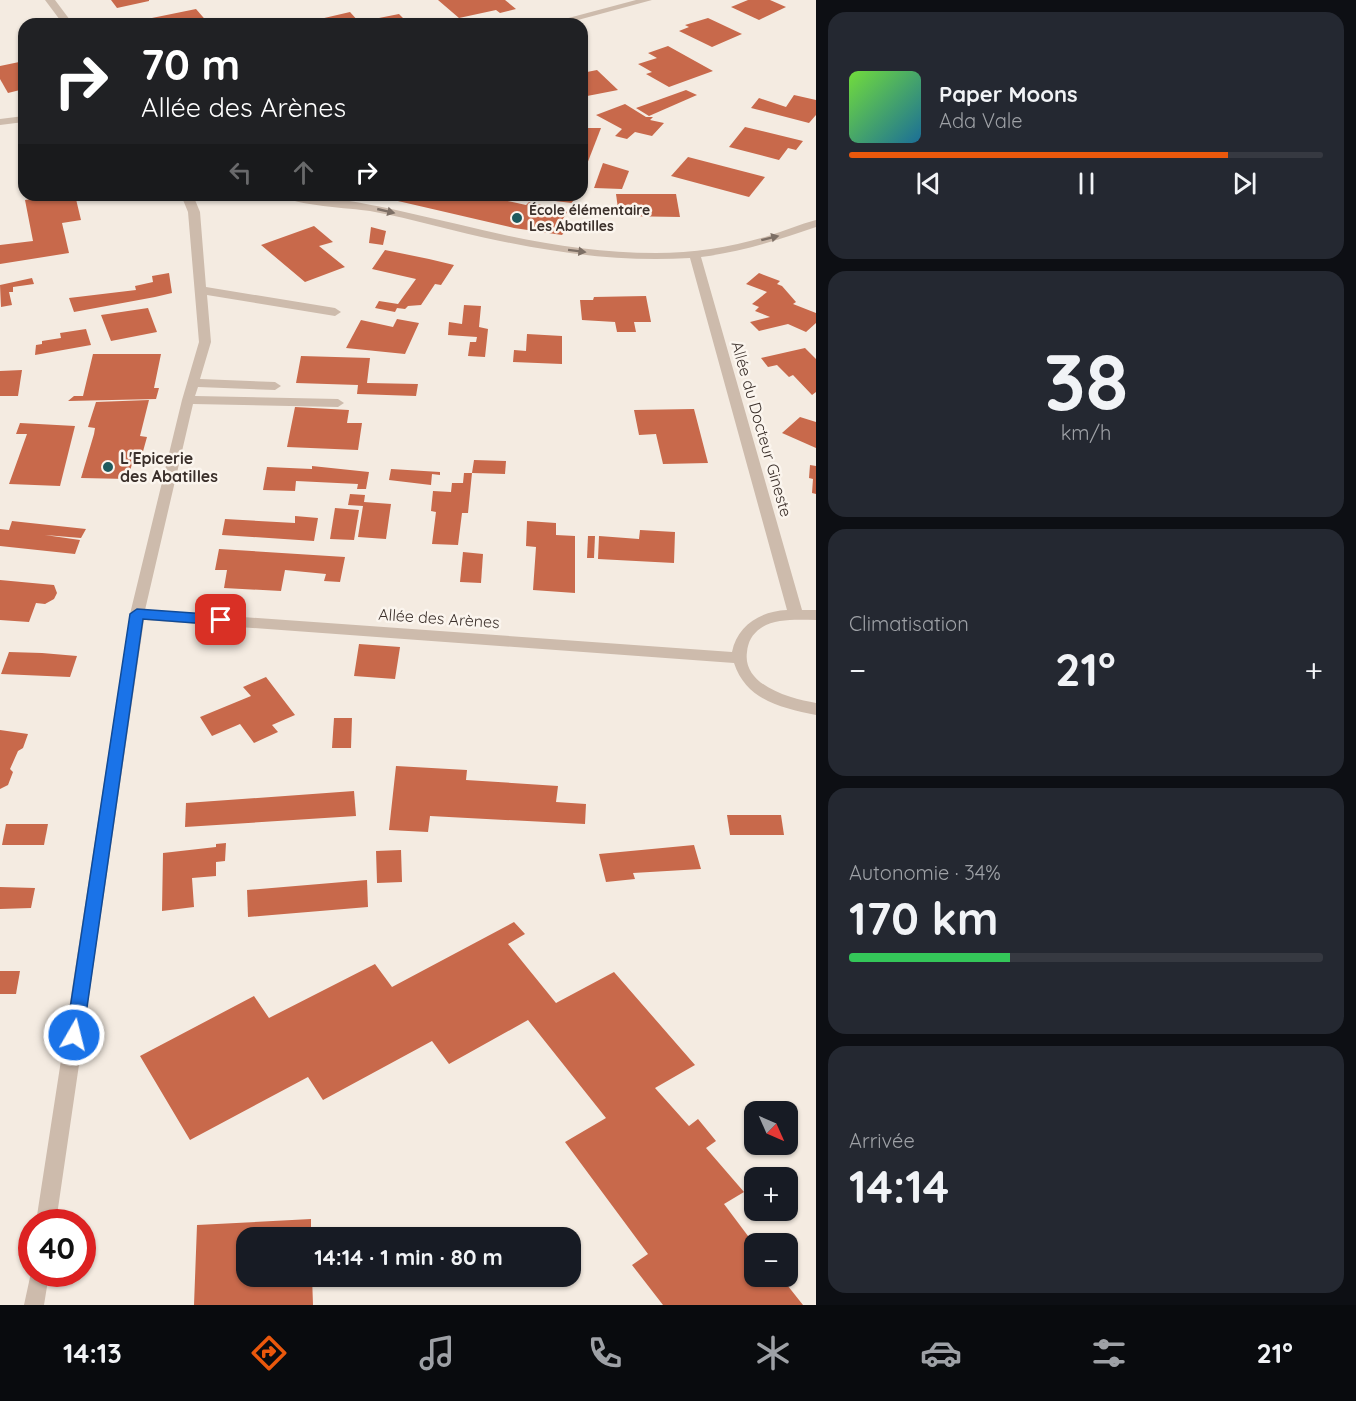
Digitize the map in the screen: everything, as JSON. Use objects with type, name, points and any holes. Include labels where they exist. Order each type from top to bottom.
[{"type":"street","points":[[50,0],[64,18]]},
{"type":"street","points":[[575,18],[647,0]]},
{"type":"street","points":[[0,122],[18,120]]},
{"type":"street","points":[[48,1209],[137,614],[188,400],[205,342],[194,212],[189,201]]},
{"type":"street","points":[[311,201],[358,205],[535,246],[608,255],[695,255],[784,235],[816,223]]},
{"type":"street","name":"Allée du Docteur Gineste","points":[[695,255],[795,613]]},
{"type":"street","points":[[201,290],[335,312]]},
{"type":"street","points":[[193,383],[275,386]]},
{"type":"street","points":[[188,400],[338,403]]},
{"type":"street","points":[[816,615],[795,613],[776,615],[759,621],[746,631],[739,644],[738,658],[744,674],[757,689],[776,701],[799,708],[816,709]]},
{"type":"street","name":"Allée des Arènes","points":[[137,614],[738,658]]},
{"type":"street","points":[[34,1305],[37,1287]]},
{"type":"building","points":[[111,0],[149,0],[149,1],[117,8]]},
{"type":"building","points":[[438,0],[505,0],[516,9],[500,13],[496,10],[459,18]]},
{"type":"building","points":[[748,0],[770,0],[786,7],[759,20],[731,7]]},
{"type":"building","points":[[196,9],[204,18],[152,18]]},
{"type":"building","points":[[350,12],[355,18],[324,18]]},
{"type":"building","points":[[399,14],[403,18],[379,18]]},
{"type":"building","points":[[708,18],[742,34],[712,47],[679,31],[689,27],[685,25]]},
{"type":"building","points":[[668,46],[713,71],[669,87],[646,74],[652,72],[638,64],[657,58],[648,53]]},
{"type":"building","points":[[18,62],[18,90],[8,93],[0,79],[0,66]]},
{"type":"building","points":[[597,70],[618,90],[588,96],[588,72]]},
{"type":"building","points":[[686,90],[697,95],[649,116],[636,108]]},
{"type":"building","points":[[794,95],[816,100],[816,115],[809,123],[751,108],[759,98],[786,107]]},
{"type":"building","points":[[625,104],[646,117],[653,117],[650,120],[664,123],[652,136],[635,132],[627,139],[615,136],[622,129],[596,115]]},
{"type":"building","points":[[745,127],[803,141],[796,150],[788,148],[779,160],[729,147]]},
{"type":"building","points":[[588,128],[601,128],[588,162]]},
{"type":"building","points":[[688,157],[765,177],[749,197],[671,176]]},
{"type":"building","points":[[603,163],[629,171],[622,189],[594,188]]},
{"type":"building","points":[[616,194],[676,194],[680,217],[619,216]]},
{"type":"building","points":[[25,201],[76,201],[81,220],[62,223],[69,253],[0,264],[0,245],[33,241]]},
{"type":"building","name":"École élémentaire Les Abatilles","points":[[398,201],[508,201],[526,205],[529,202],[568,211],[557,228],[566,230],[562,235],[514,228]]},
{"type":"building","points":[[314,226],[333,242],[319,246],[345,267],[305,282],[261,245]]},
{"type":"building","points":[[371,227],[386,231],[383,245],[369,243]]},
{"type":"building","points":[[385,250],[454,265],[441,285],[435,284],[421,305],[408,306],[405,309],[397,308],[395,312],[375,308],[379,301],[398,304],[416,279],[372,269]]},
{"type":"building","points":[[169,273],[172,293],[74,312],[69,298],[136,290],[135,286],[153,282],[152,276]]},
{"type":"building","points":[[759,273],[780,281],[777,284],[782,286],[796,302],[793,304],[816,313],[816,323],[806,332],[788,324],[759,331],[750,322],[770,317],[755,311],[759,307],[752,304],[767,292],[746,284]]},
{"type":"building","points":[[32,278],[34,284],[13,287],[13,292],[9,292],[12,305],[1,307],[0,285]]},
{"type":"building","points":[[646,296],[651,322],[634,322],[636,332],[617,332],[615,322],[582,320],[580,300],[593,300],[594,297]]},
{"type":"building","points":[[464,305],[481,306],[479,327],[488,329],[485,357],[468,356],[470,342],[476,342],[477,337],[448,335],[449,322],[462,324]]},
{"type":"building","points":[[148,308],[157,332],[111,341],[101,315]]},
{"type":"building","points":[[397,319],[419,323],[405,354],[346,348],[361,320],[393,327]]},
{"type":"building","points":[[86,329],[91,345],[35,355],[36,345],[42,344],[42,341],[61,338],[60,333]]},
{"type":"building","points":[[527,334],[562,336],[562,364],[513,362],[514,350],[526,351]]},
{"type":"building","points":[[805,348],[816,359],[816,392],[812,395],[793,375],[789,377],[777,365],[768,367],[761,358]]},
{"type":"building","points":[[93,354],[161,354],[154,388],[159,388],[156,399],[68,401],[74,396],[83,396]]},
{"type":"building","points":[[301,356],[370,358],[367,383],[418,384],[416,396],[357,394],[358,385],[296,383]]},
{"type":"building","points":[[22,370],[18,396],[0,396],[0,371]]},
{"type":"building","points":[[149,400],[140,436],[147,437],[142,455],[134,456],[128,479],[81,478],[94,434],[95,428],[88,427],[96,402]]},
{"type":"building","points":[[295,407],[349,410],[347,423],[362,423],[358,450],[287,447]]},
{"type":"building","points":[[694,409],[708,463],[663,464],[656,434],[639,435],[634,410]]},
{"type":"building","points":[[800,417],[816,422],[816,448],[782,433]]},
{"type":"building","points":[[20,423],[75,426],[60,486],[9,484],[27,434],[16,434]]},
{"type":"building","points":[[474,460],[506,461],[505,474],[472,473]]},
{"type":"building","points":[[810,465],[816,466],[816,494],[812,493],[813,479],[809,478]]},
{"type":"building","points":[[312,466],[369,472],[366,489],[357,489],[358,484],[296,481],[295,491],[263,490],[267,467],[312,469]]},
{"type":"building","points":[[391,469],[440,472],[440,475],[432,474],[431,485],[389,480]]},
{"type":"building","points":[[464,473],[472,473],[468,513],[462,513],[458,545],[432,544],[436,512],[431,511],[433,491],[451,492],[452,483],[463,483]]},
{"type":"building","points":[[350,494],[365,495],[364,502],[391,504],[386,539],[358,537],[363,506],[348,505]]},
{"type":"building","points":[[335,508],[359,510],[354,540],[330,539]]},
{"type":"building","points":[[295,516],[318,518],[314,541],[222,535],[225,519],[295,523]]},
{"type":"building","points":[[12,521],[86,529],[81,538],[45,535],[80,540],[75,554],[0,546],[0,529],[9,530]]},
{"type":"building","points":[[527,521],[556,523],[556,535],[575,536],[575,593],[533,590],[536,547],[526,546]]},
{"type":"building","points":[[640,530],[675,532],[674,563],[598,559],[599,536],[639,539]]},
{"type":"building","points":[[588,536],[595,536],[594,558],[587,558]]},
{"type":"building","points":[[219,549],[345,557],[340,582],[324,581],[326,574],[285,570],[281,591],[224,588],[227,570],[215,570]]},
{"type":"building","points":[[463,552],[483,554],[481,583],[460,582]]},
{"type":"building","points":[[0,580],[54,585],[57,593],[54,599],[45,604],[36,603],[29,622],[0,620]]},
{"type":"building","points":[[359,644],[400,647],[395,679],[354,676]]},
{"type":"building","points":[[9,652],[77,656],[70,677],[1,674]]},
{"type":"building","points":[[266,677],[295,715],[272,725],[278,732],[254,743],[240,724],[212,736],[200,717],[251,696],[243,687]]},
{"type":"building","points":[[334,718],[352,718],[351,748],[332,748]]},
{"type":"building","points":[[0,730],[28,734],[23,748],[18,751],[10,769],[13,772],[8,785],[0,789]]},
{"type":"building","points":[[396,766],[467,770],[466,780],[558,786],[556,802],[586,804],[585,824],[430,816],[428,832],[389,830]]},
{"type":"building","points":[[354,791],[356,816],[185,827],[186,803]]},
{"type":"building","points":[[727,815],[781,815],[784,835],[730,835]]},
{"type":"building","points":[[6,824],[48,824],[44,845],[2,845]]},
{"type":"building","points":[[226,843],[225,861],[216,862],[216,876],[192,878],[194,907],[162,911],[163,853],[216,847],[216,844]]},
{"type":"building","points":[[694,845],[701,869],[633,873],[635,879],[606,882],[599,854]]},
{"type":"building","points":[[401,850],[402,882],[377,883],[376,851]]},
{"type":"building","points":[[367,880],[368,907],[248,917],[247,890]]},
{"type":"building","points":[[0,887],[35,888],[31,908],[0,909]]},
{"type":"building","points":[[514,922],[525,934],[508,944],[556,1003],[614,972],[695,1065],[655,1088],[689,1126],[698,1119],[716,1141],[706,1148],[744,1192],[724,1204],[746,1233],[744,1287],[789,1287],[803,1305],[663,1305],[632,1265],[648,1254],[565,1142],[606,1118],[528,1020],[449,1064],[432,1041],[323,1100],[308,1077],[190,1140],[140,1056],[254,996],[269,1018],[375,964],[392,987]]},
{"type":"building","points":[[0,971],[20,971],[16,994],[0,994]]},
{"type":"building","points":[[311,1219],[311,1227],[236,1227],[236,1287],[312,1287],[313,1305],[194,1305],[197,1225]]},
{"type":"place","name":"École élémentaire Les Abatilles","points":[[517,218]]},
{"type":"place","name":"L'Epicerie des Abatilles","points":[[108,467]]},
{"type":"route","points":[[74,1035],[137,614],[221,620]]}]
